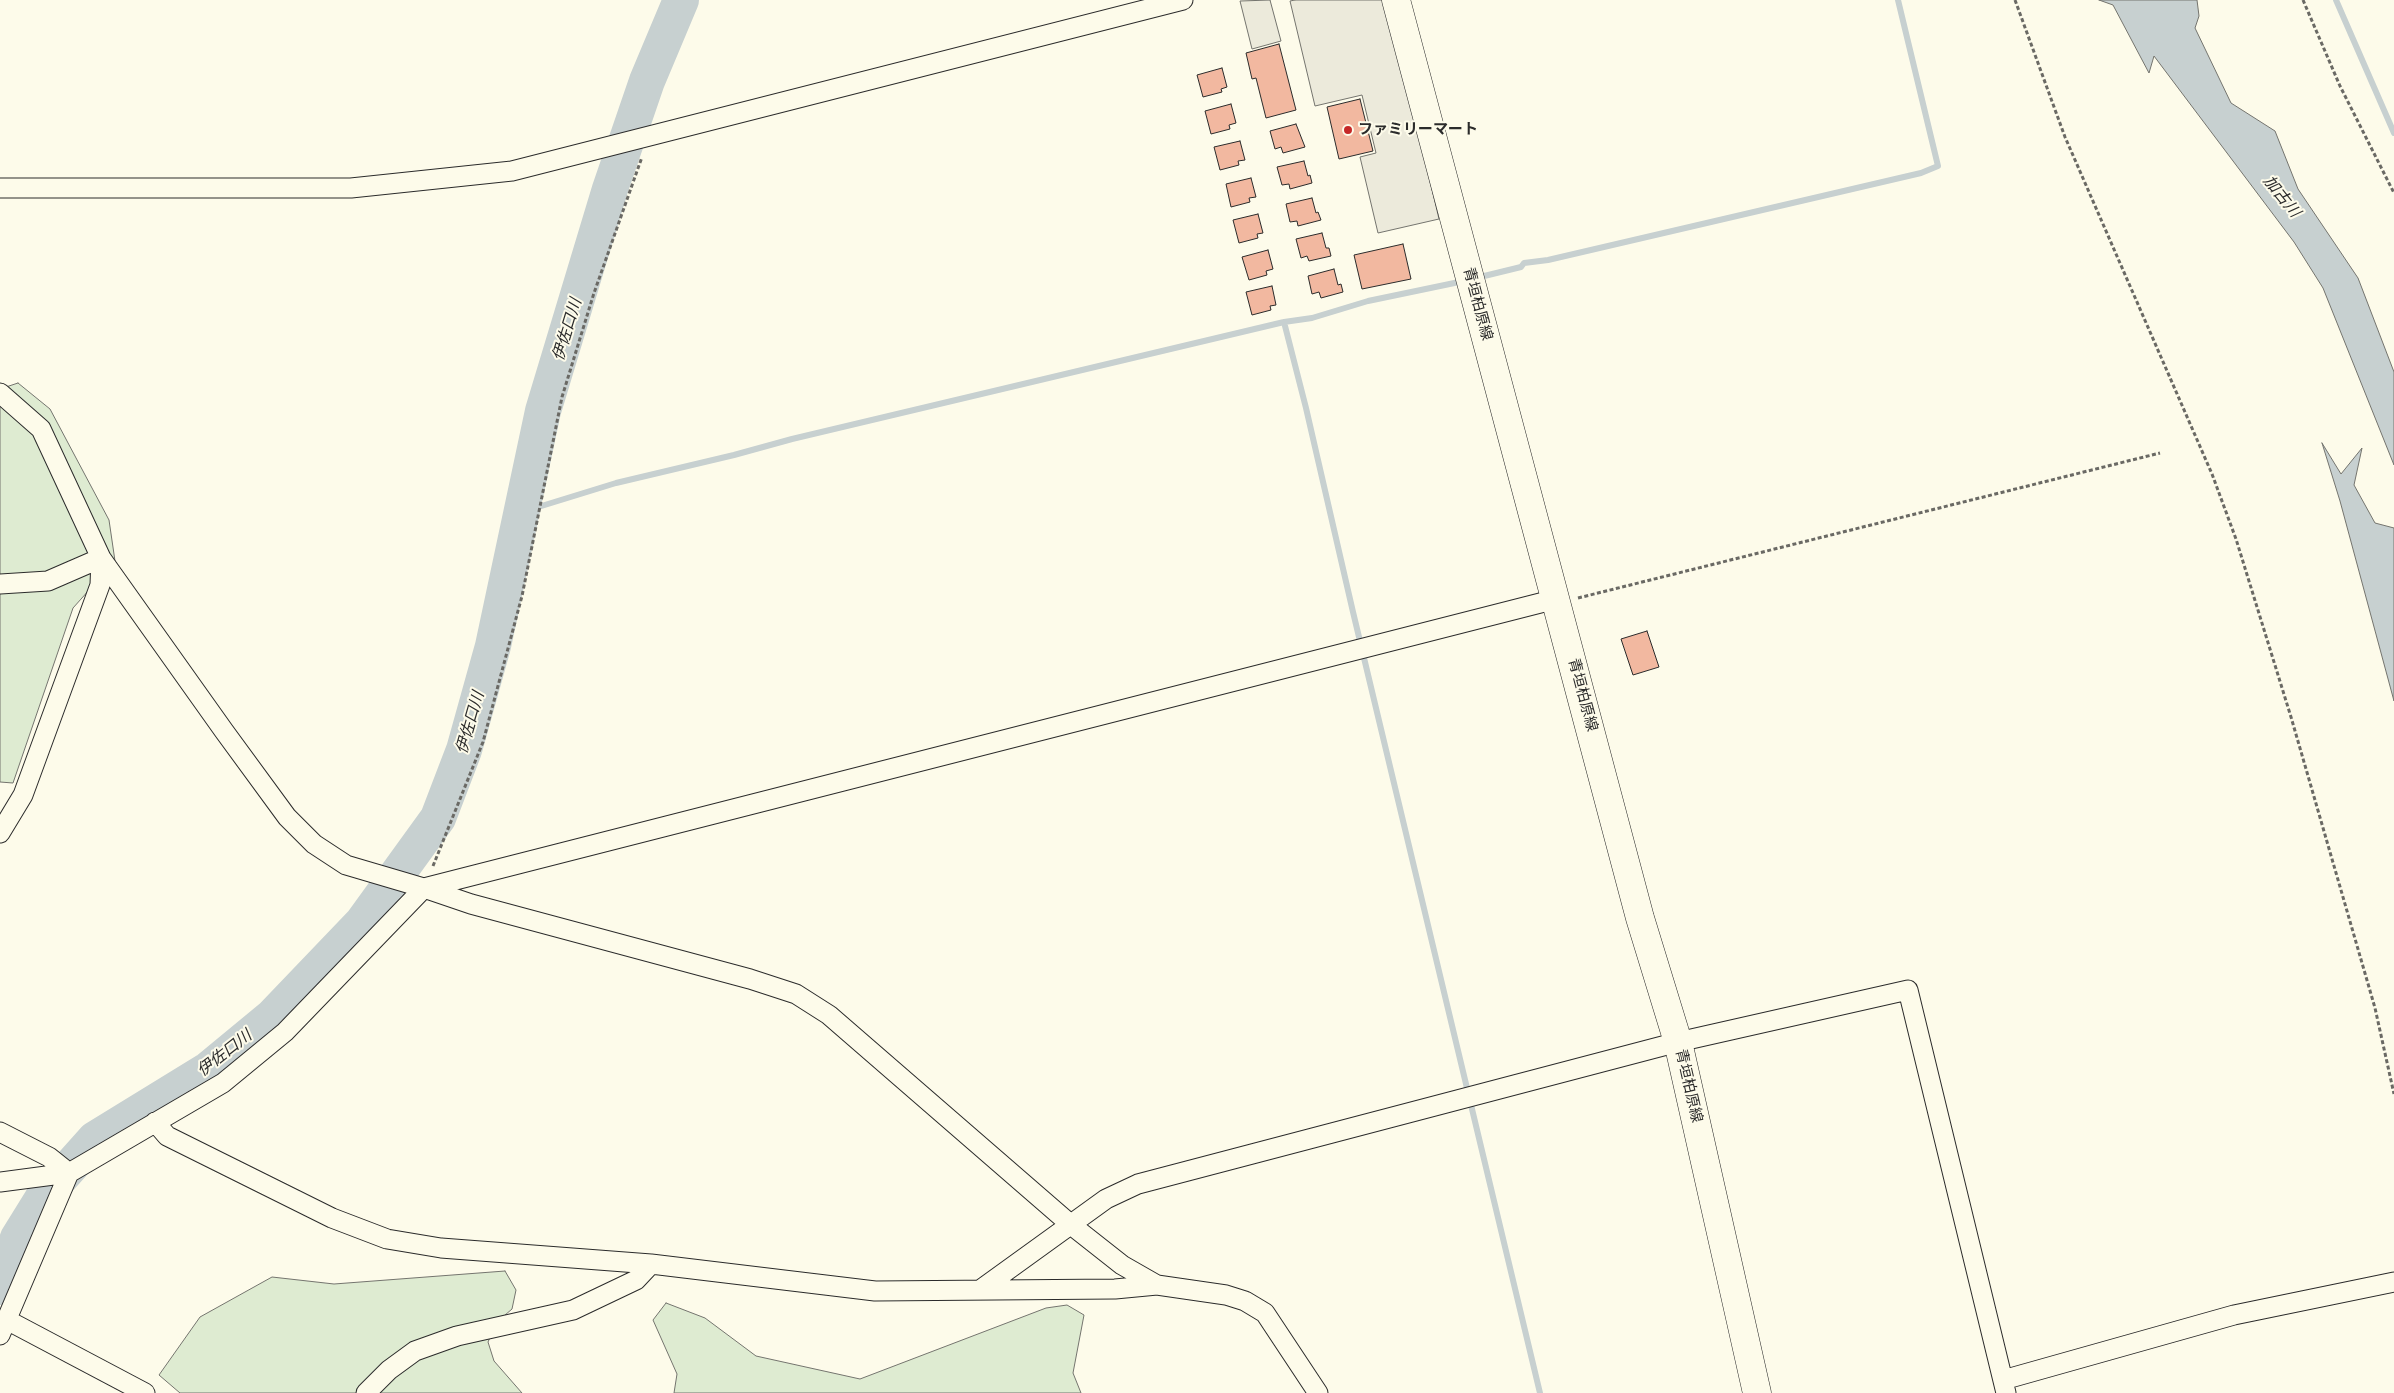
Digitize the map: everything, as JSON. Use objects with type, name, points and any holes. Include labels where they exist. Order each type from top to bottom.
[{"type":"main road","name":"青垣柏原線","points":[[1396,0],[1640,918],[1678,1042],[1757,1393]]},
{"type":"street","points":[[0,188],[350,188],[512,171],[649,138],[1183,0]]},
{"type":"street","points":[[0,393],[41,429],[101,558],[224,731],[288,817],[314,844],[346,865],[472,904],[750,979],[796,994],[829,1015],[1070,1224],[1122,1265],[1157,1285]]},
{"type":"street","points":[[0,584],[48,581],[101,558]]},
{"type":"street","points":[[0,833],[26,786],[100,585],[101,558]]},
{"type":"street","points":[[0,1182],[68,1173],[223,1083],[285,1032],[424,888],[1557,601]]},
{"type":"street","points":[[980,1290],[1106,1199],[1138,1184],[1678,1042],[1908,990],[2005,1387],[2234,1316],[2394,1282]]},
{"type":"street","points":[[155,1122],[167,1136],[332,1218],[386,1239],[441,1248],[651,1264],[875,1292],[1115,1289],[1157,1285],[1226,1295],[1245,1301],[1265,1313],[1318,1393]]},
{"type":"street","points":[[0,1132],[49,1156],[68,1173]]},
{"type":"street","points":[[68,1173],[4,1328],[144,1393]]},
{"type":"street","points":[[366,1393],[389,1370],[415,1351],[457,1336],[573,1310],[636,1280],[651,1264]]},
{"type":"path","points":[[2015,0],[2065,137],[2212,474],[2236,539],[2291,717],[2375,1008],[2394,1094]]},
{"type":"path","points":[[2303,0],[2340,86],[2394,192]]},
{"type":"path","points":[[424,888],[483,742],[522,596],[562,397],[594,293],[649,138]]},
{"type":"path","points":[[1557,601],[2160,453]]},
{"type":"green space","points":[[18,383],[50,409],[109,520],[115,561],[73,608],[13,783],[0,782],[0,389]]},
{"type":"green space","points":[[505,1271],[516,1290],[512,1309],[497,1322],[488,1342],[494,1361],[522,1393],[180,1393],[159,1375],[200,1317],[272,1277],[334,1284]]},
{"type":"green space","points":[[666,1303],[705,1318],[756,1356],[860,1379],[1046,1308],[1067,1305],[1084,1315],[1073,1373],[1081,1393],[674,1393],[677,1374],[653,1320]]},
{"type":"shaded area","points":[[1270,0],[1281,41],[1252,49],[1240,1]]},
{"type":"shaded area","points":[[1387,0],[1439,219],[1378,233],[1360,157],[1376,153],[1362,95],[1315,106],[1290,1]]},
{"type":"water","name":"加古川","points":[[2099,0],[2197,0],[2199,16],[2195,28],[2231,103],[2275,131],[2298,189],[2358,278],[2394,372],[2394,465],[2323,288],[2294,242],[2154,56],[2149,73],[2113,5]]},
{"type":"water","points":[[2322,443],[2341,474],[2362,448],[2354,485],[2375,523],[2394,528],[2394,701],[2340,501]]},
{"type":"building","points":[[1279,44],[1296,110],[1266,118],[1256,78],[1252,79],[1246,53]]},
{"type":"building","points":[[1222,68],[1227,87],[1221,89],[1222,92],[1203,97],[1197,75]]},
{"type":"building","points":[[1360,99],[1373,151],[1339,159],[1327,107]]},
{"type":"building","points":[[1231,104],[1236,123],[1229,125],[1230,129],[1211,134],[1205,111]]},
{"type":"building","points":[[1296,124],[1305,147],[1283,153],[1281,147],[1275,149],[1270,131]]},
{"type":"building","points":[[1240,141],[1245,160],[1238,161],[1239,165],[1220,170],[1214,147]]},
{"type":"building","points":[[1304,161],[1312,183],[1290,189],[1289,184],[1282,185],[1277,167]]},
{"type":"building","points":[[1251,178],[1256,197],[1249,198],[1250,202],[1231,207],[1226,184]]},
{"type":"building","points":[[1312,198],[1316,213],[1318,212],[1321,220],[1298,226],[1297,221],[1290,222],[1286,204]]},
{"type":"building","points":[[1258,214],[1263,233],[1257,234],[1258,238],[1239,243],[1233,220]]},
{"type":"building","points":[[1322,233],[1326,248],[1329,248],[1331,256],[1309,261],[1307,256],[1301,258],[1296,239]]},
{"type":"building","points":[[1403,244],[1411,279],[1362,289],[1354,255]]},
{"type":"building","points":[[1268,250],[1273,269],[1266,271],[1267,275],[1249,280],[1242,257]]},
{"type":"building","points":[[1334,269],[1338,285],[1341,284],[1343,292],[1321,298],[1319,292],[1312,294],[1308,276]]},
{"type":"building","points":[[1272,286],[1276,305],[1270,306],[1271,310],[1252,315],[1246,292]]},
{"type":"building","points":[[1647,631],[1659,667],[1633,675],[1621,639]]},
{"type":"waterway","name":"伊佐口川","points":[[0,1287],[18,1238],[44,1196],[95,1139],[209,1069],[272,1017],[362,923],[438,818],[464,750],[493,646],[543,411],[610,189],[647,81],[681,0]]},
{"type":"waterway","points":[[1476,278],[1521,267],[1524,263],[1548,260],[1921,173],[1938,166],[1898,0]]},
{"type":"waterway","points":[[2336,0],[2394,133]]},
{"type":"waterway","points":[[522,512],[616,483],[792,439],[1284,322],[1312,318],[1368,301],[1464,281]]},
{"type":"waterway","points":[[1284,322],[1540,1393]]},
{"type":"place","name":"ファミリーマート","points":[[1348,130]]}]
